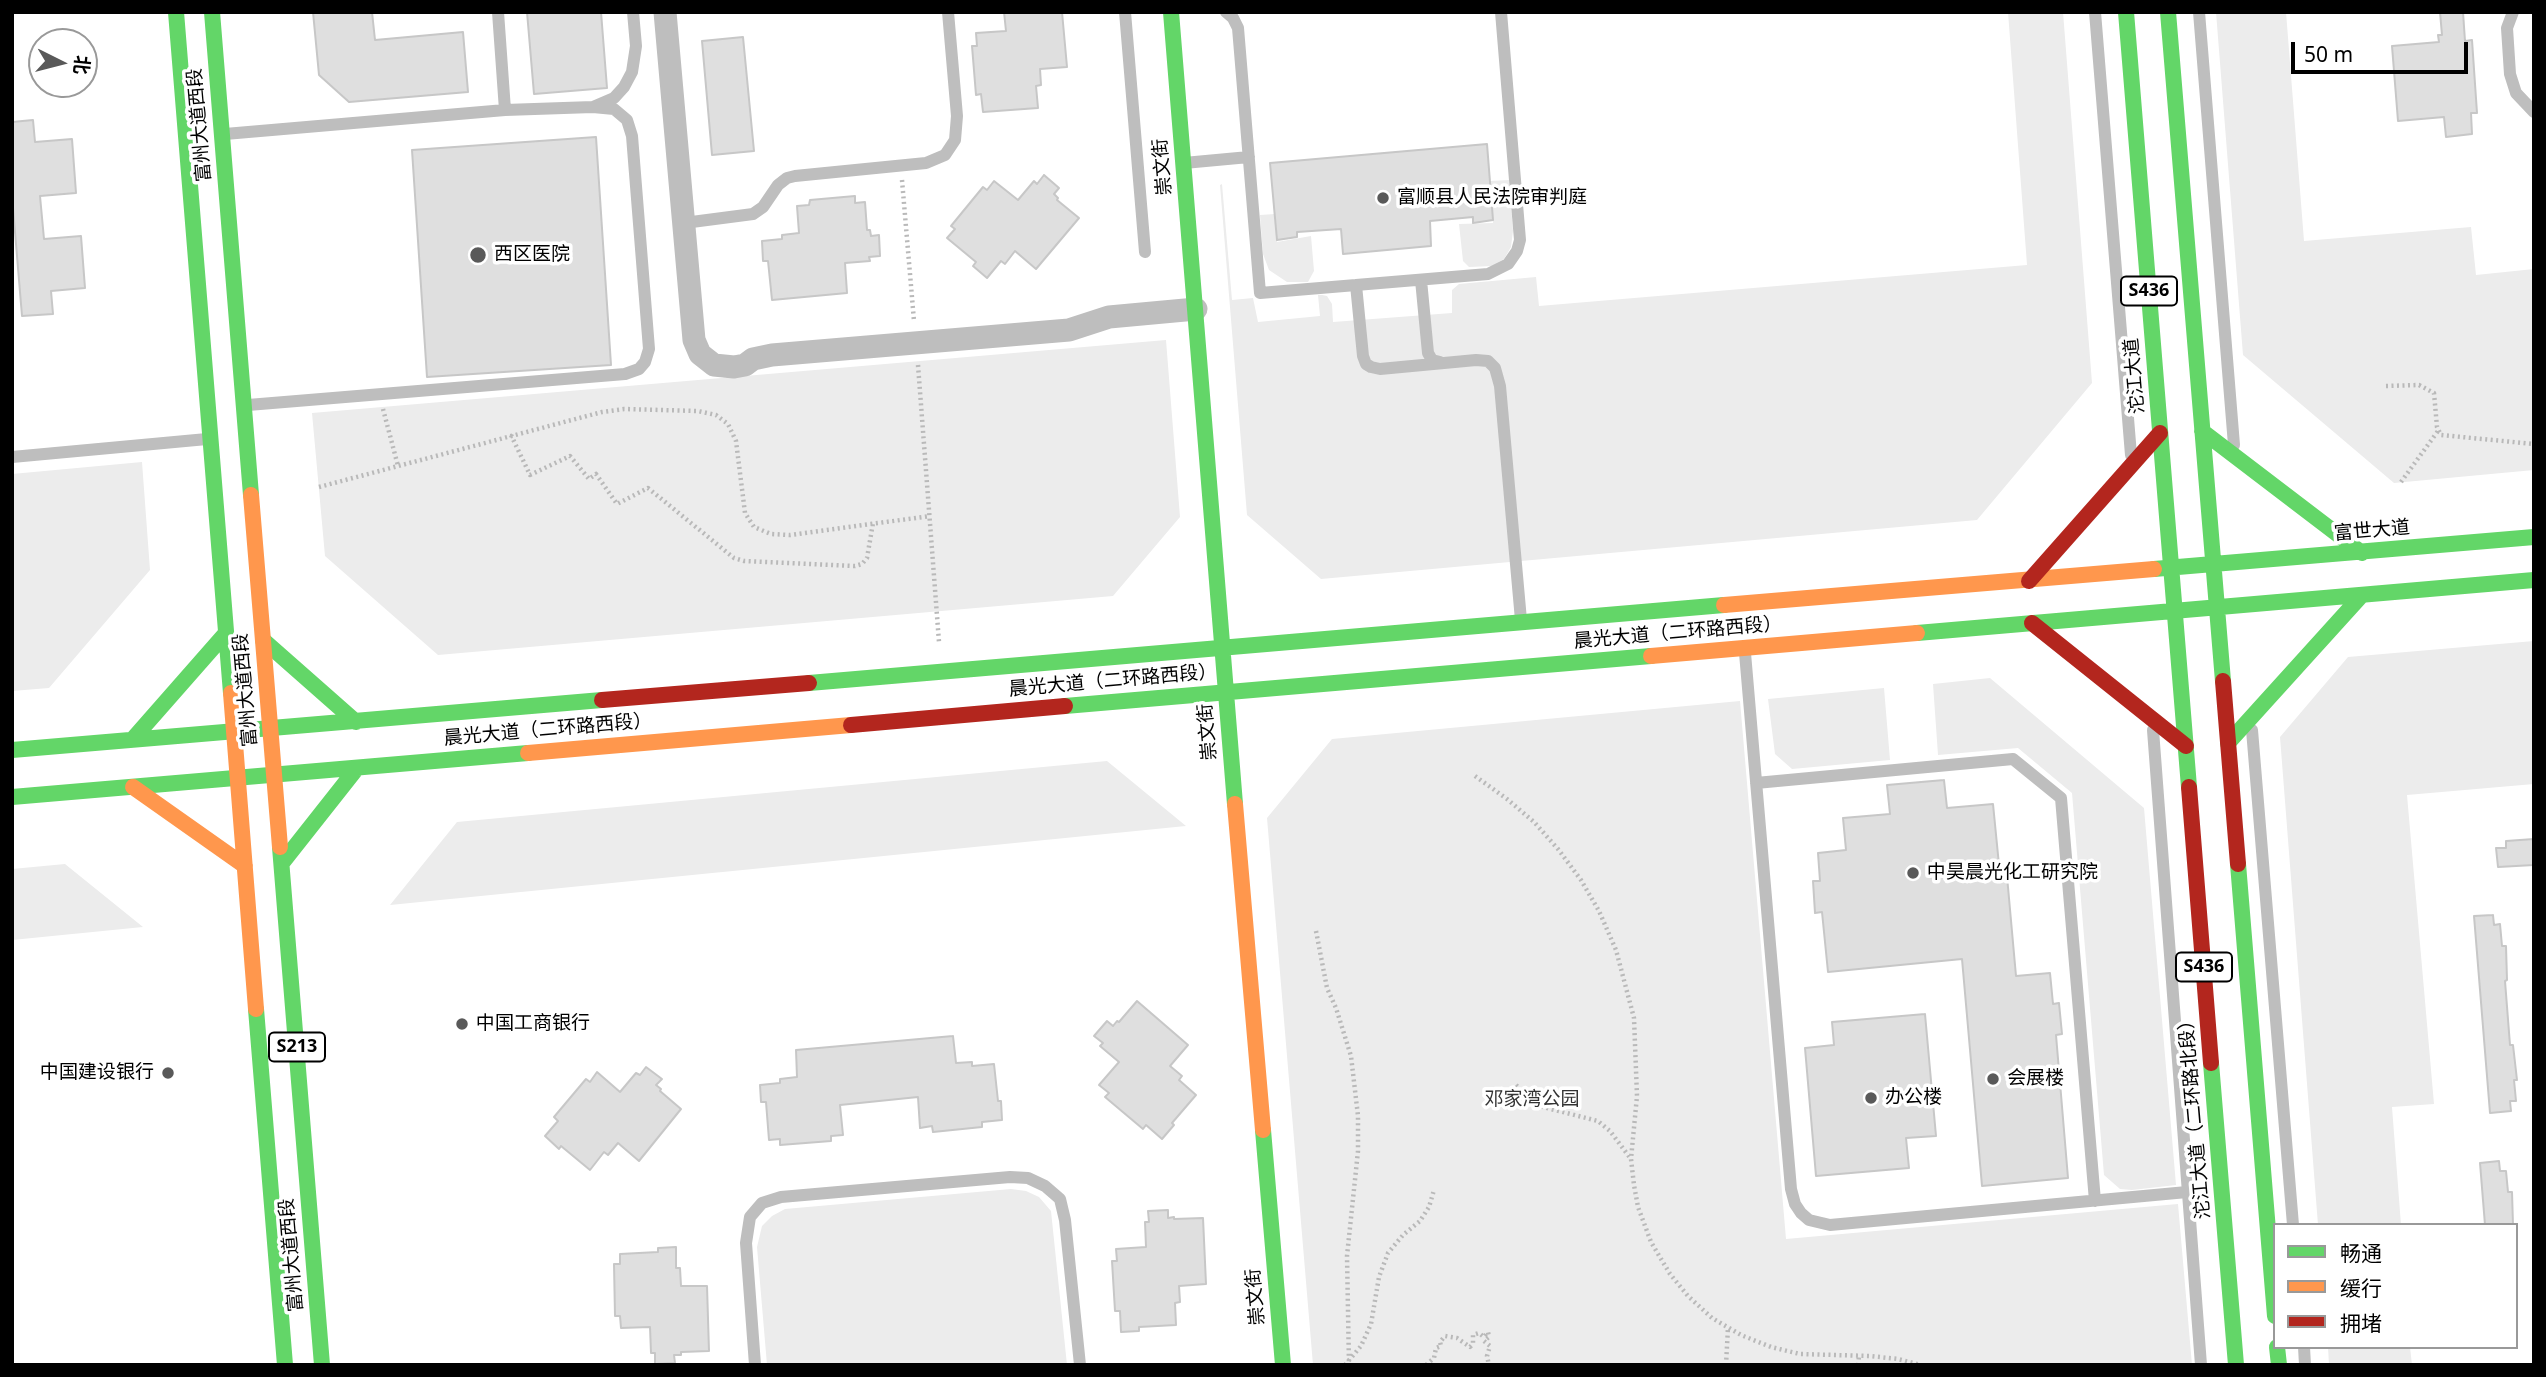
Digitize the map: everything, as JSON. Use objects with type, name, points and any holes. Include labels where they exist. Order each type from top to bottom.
[{"type":"main road","name":"富州大道西段","points":[[176,12],[285,1365]]},
{"type":"main road","name":"富州大道西段","points":[[212,12],[322,1365]]},
{"type":"main road","name":"崇文街","points":[[1171,12],[1225,693],[1283,1365]]},
{"type":"main road","name":"沱江大道","points":[[2126,12],[2171,569]]},
{"type":"main road","name":"S436","points":[[2168,12],[2273,1292]]},
{"type":"main road","points":[[2202,431],[2362,553]]},
{"type":"main road","points":[[2029,581],[2160,433]]},
{"type":"main road","name":"富世大道","points":[[2213,566],[2534,537]]},
{"type":"main road","name":"晨光大道（二环路西段）","points":[[12,750],[2213,566]]},
{"type":"main road","name":"沱江大道（二环路北段）","points":[[2171,569],[2236,1365]]},
{"type":"main road","points":[[2217,607],[2534,580]]},
{"type":"main road","points":[[2228,743],[2362,595]]},
{"type":"main road","name":"晨光大道（二环路西段）","points":[[12,797],[2217,607]]},
{"type":"main road","points":[[2032,623],[2186,746]]},
{"type":"main road","points":[[132,740],[226,633]]},
{"type":"main road","points":[[263,640],[356,722]]},
{"type":"main road","points":[[282,863],[357,768]]},
{"type":"main road","points":[[133,787],[245,866]]},
{"type":"street","points":[[664,12],[694,341],[700,354],[714,365],[734,368],[753,359],[772,355],[1069,330],[1100,318],[1196,309]]},
{"type":"lane","points":[[498,12],[506,110]]},
{"type":"lane","points":[[593,107],[614,98],[632,72],[636,46],[633,12]]},
{"type":"lane","points":[[684,223],[753,214],[763,207],[787,178],[936,160],[945,155],[955,140],[957,117],[948,12]]},
{"type":"lane","points":[[1125,12],[1145,252]]},
{"type":"lane","points":[[1226,12],[1238,28]]},
{"type":"lane","points":[[1242,12],[1238,28],[1260,293],[1497,272],[1508,264],[1519,246],[1520,233],[1501,12]]},
{"type":"lane","points":[[2095,12],[2132,465]]},
{"type":"lane","points":[[2199,12],[2234,455]]},
{"type":"lane","points":[[2513,12],[2507,28],[2510,74],[2516,93],[2534,112]]},
{"type":"lane","points":[[222,135],[506,110],[593,107],[614,109],[627,120],[632,136],[649,349],[645,362],[639,369],[625,374],[244,405]]},
{"type":"lane","points":[[1184,163],[1249,158]]},
{"type":"lane","points":[[1421,280],[1428,353],[1432,360],[1441,363]]},
{"type":"lane","points":[[1356,285],[1366,364],[1380,369],[1488,361],[1495,368],[1498,375],[1521,624]]},
{"type":"lane","points":[[12,457],[210,438]]},
{"type":"lane","points":[[1745,648],[1791,1189],[1801,1213],[1810,1220],[1830,1225],[2187,1192]]},
{"type":"lane","points":[[2251,717],[2293,1223]]},
{"type":"lane","points":[[2152,719],[2201,1365]]},
{"type":"lane","points":[[1756,783],[2013,759],[2061,798],[2095,1200]]},
{"type":"lane","points":[[755,1365],[746,1243],[750,1217],[762,1203],[781,1197],[1010,1177],[1028,1178],[1045,1186],[1060,1199],[1065,1220],[1080,1365]]},
{"type":"path","points":[[901,165],[942,672]]},
{"type":"path","points":[[2386,386],[2420,385],[2434,393],[2438,431],[2441,435],[2534,444]]},
{"type":"path","points":[[379,394],[398,466]]},
{"type":"path","points":[[318,487],[580,417],[624,409],[698,411],[716,415],[728,424],[736,441],[745,513],[754,527],[771,534],[790,536],[930,516]]},
{"type":"path","points":[[2401,482],[2438,431]]},
{"type":"path","points":[[512,435],[530,475],[570,456],[589,480],[596,474],[617,504],[648,488],[734,558],[744,561],[855,566],[862,564],[867,558],[873,523]]},
{"type":"path","points":[[1475,776],[1534,822],[1558,849],[1599,911],[1616,950],[1634,1018],[1637,1096],[1631,1159],[1638,1208],[1651,1242],[1670,1274],[1688,1296],[1712,1318],[1771,1347],[1800,1354],[1898,1359],[1921,1365]]},
{"type":"path","points":[[1316,931],[1327,988],[1351,1056],[1358,1116],[1358,1151],[1347,1256],[1348,1364]]},
{"type":"path","points":[[1516,1085],[1543,1107],[1598,1121],[1610,1131],[1631,1159]]},
{"type":"path","points":[[1348,1364],[1361,1346],[1371,1324],[1379,1277],[1388,1253],[1403,1235],[1420,1221],[1429,1207],[1434,1191]]},
{"type":"path","points":[[1726,1365],[1728,1327]]},
{"type":"path","points":[[1426,1365],[1434,1359],[1436,1348],[1441,1346],[1440,1342],[1445,1336],[1457,1338],[1470,1347],[1473,1344],[1473,1335],[1479,1333],[1484,1337],[1488,1332],[1489,1337],[1484,1341],[1490,1346],[1487,1356],[1489,1365]]},
{"type":"path","points":[[1858,1365],[1859,1356]]},
{"type":"green space","points":[[2008,12],[2063,12],[2092,383],[1977,520],[1321,579],[1247,515],[1220,185],[1222,184],[1232,300],[1253,298],[1258,322],[1320,316],[1318,295],[1327,296],[1332,304],[1333,322],[1452,313],[1452,290],[1459,284],[1536,277],[1539,306],[2027,265]]},
{"type":"green space","points":[[2216,12],[2286,12],[2304,241],[2471,227],[2476,275],[2534,269],[2534,470],[2394,483],[2243,355]]},
{"type":"green space","points":[[1509,180],[1513,231],[1511,247],[1504,259],[1492,266],[1469,267],[1463,261],[1459,224],[1493,223],[1490,181]]},
{"type":"green space","points":[[1275,214],[1277,242],[1311,236],[1314,271],[1308,282],[1287,282],[1269,270],[1263,254],[1260,215]]},
{"type":"green space","points":[[1166,340],[1180,517],[1113,596],[438,655],[325,556],[312,413]]},
{"type":"green space","points":[[142,462],[150,570],[49,688],[12,691],[12,474]]},
{"type":"green space","points":[[2534,641],[2534,784],[2407,795],[2434,1104],[2392,1107],[2401,1223],[2318,1223],[2280,737],[2348,657]]},
{"type":"green space","points":[[1990,678],[2144,808],[2176,1185],[2120,1189],[2104,1175],[2072,793],[2018,748],[1938,755],[1933,684]]},
{"type":"green space","points":[[1884,688],[1890,760],[1792,769],[1775,754],[1768,699]]},
{"type":"green space","name":"邓家湾公园","points":[[1740,701],[1786,1239],[2178,1204],[2192,1365],[1313,1365],[1267,818],[1332,739]]},
{"type":"green space","points":[[1107,761],[1186,826],[390,905],[457,822]]},
{"type":"green space","points":[[65,864],[143,927],[12,940],[12,869]]},
{"type":"green space","points":[[1011,1189],[1026,1191],[1039,1197],[1051,1211],[1067,1365],[767,1365],[757,1247],[762,1226],[772,1216],[785,1209]]},
{"type":"green space","points":[[2328,1349],[2410,1349],[2412,1365],[2329,1365]]},
{"type":"building","points":[[313,12],[372,12],[375,40],[463,32],[468,92],[349,102],[319,75]]},
{"type":"building","points":[[527,12],[601,12],[607,88],[534,94]]},
{"type":"building","points":[[1004,12],[1062,12],[1067,67],[1040,69],[1041,85],[1036,86],[1038,108],[983,112],[981,94],[976,95],[972,46],[977,46],[976,33],[1006,31]]},
{"type":"building","points":[[2440,12],[2463,12],[2465,41],[2472,40],[2477,113],[2471,113],[2472,134],[2446,137],[2444,117],[2398,121],[2392,46],[2439,42],[2438,35],[2442,35]]},
{"type":"building","points":[[743,37],[754,151],[712,155],[702,41]]},
{"type":"building","points":[[33,120],[35,142],[72,139],[76,193],[40,196],[44,239],[81,236],[85,288],[51,291],[53,314],[22,316],[12,196],[12,122]]},
{"type":"building","points":[[596,137],[611,365],[427,377],[412,150]]},
{"type":"building","name":"富顺县人民法院审判庭","points":[[1487,144],[1493,220],[1473,223],[1473,217],[1430,221],[1431,246],[1343,254],[1341,229],[1297,232],[1297,237],[1277,240],[1270,163]]},
{"type":"building","points":[[1044,175],[1059,188],[1054,194],[1057,200],[1079,218],[1036,269],[1015,251],[1005,264],[1001,261],[987,278],[973,266],[976,262],[947,238],[955,229],[951,226],[983,187],[987,190],[994,181],[1018,200],[1034,181],[1037,184]]},
{"type":"building","points":[[855,196],[855,203],[865,202],[867,230],[870,230],[871,236],[879,235],[880,256],[869,257],[870,261],[845,263],[847,293],[772,300],[768,261],[763,261],[762,241],[782,239],[782,235],[799,233],[797,206],[809,205],[810,200]]},
{"type":"building","name":"中昊晨光化工研究院","points":[[1944,780],[1947,808],[1993,804],[1999,865],[2006,865],[2016,976],[2050,973],[2053,1004],[2059,1003],[2062,1034],[2056,1035],[2068,1178],[1982,1186],[1962,959],[1828,972],[1822,912],[1815,913],[1813,881],[1820,881],[1818,853],[1846,850],[1843,818],[1890,814],[1887,785]]},
{"type":"building","points":[[2534,839],[2534,865],[2498,867],[2496,848],[2506,848],[2506,841]]},
{"type":"building","points":[[2493,915],[2494,925],[2500,924],[2502,946],[2506,946],[2505,981],[2510,1045],[2513,1045],[2517,1080],[2514,1080],[2516,1101],[2510,1101],[2511,1111],[2490,1113],[2474,916]]},
{"type":"building","points":[[1137,1001],[1188,1045],[1170,1066],[1182,1076],[1179,1080],[1196,1095],[1162,1139],[1146,1125],[1143,1129],[1105,1097],[1109,1093],[1099,1085],[1119,1062],[1100,1046],[1103,1043],[1094,1036],[1107,1021],[1113,1026],[1119,1022]]},
{"type":"building","name":"办公楼","points":[[1925,1014],[1936,1136],[1906,1138],[1909,1168],[1816,1176],[1805,1048],[1834,1045],[1832,1022]]},
{"type":"building","points":[[953,1036],[956,1063],[972,1062],[972,1066],[994,1064],[1002,1120],[982,1122],[982,1127],[933,1132],[932,1126],[920,1128],[918,1097],[840,1105],[843,1135],[831,1136],[831,1141],[780,1145],[780,1139],[769,1140],[766,1102],[761,1102],[760,1085],[780,1083],[780,1079],[797,1077],[796,1050]]},
{"type":"building","points":[[646,1067],[662,1079],[656,1085],[660,1091],[681,1109],[639,1161],[618,1143],[608,1155],[604,1152],[590,1170],[545,1136],[558,1121],[554,1117],[586,1079],[590,1082],[597,1072],[620,1092],[636,1073],[640,1075]]},
{"type":"building","points":[[2499,1161],[2500,1171],[2506,1171],[2508,1192],[2512,1192],[2513,1223],[2485,1223],[2480,1163]]},
{"type":"building","points":[[1168,1210],[1168,1218],[1203,1218],[1206,1284],[1179,1286],[1180,1302],[1175,1303],[1176,1325],[1139,1327],[1139,1331],[1121,1332],[1120,1311],[1115,1311],[1112,1261],[1117,1261],[1116,1249],[1146,1247],[1145,1222],[1149,1222],[1148,1211]]},
{"type":"building","points":[[676,1247],[676,1268],[680,1268],[681,1286],[707,1286],[709,1351],[681,1352],[681,1355],[674,1355],[675,1363],[655,1364],[655,1353],[651,1353],[650,1327],[621,1328],[620,1316],[615,1316],[614,1264],[620,1264],[620,1254],[658,1252],[658,1248]]},
{"type":"traffic: fast","points":[[176,12],[231,693]]},
{"type":"traffic: fast","points":[[212,12],[251,495]]},
{"type":"traffic: fast","points":[[1171,12],[1235,804]]},
{"type":"traffic: fast","points":[[2126,12],[2189,787]]},
{"type":"traffic: fast","points":[[2168,12],[2223,681]]},
{"type":"traffic: fast","points":[[2202,431],[2362,553]]},
{"type":"traffic: fast","points":[[2154,569],[2534,537]]},
{"type":"traffic: fast","points":[[1917,633],[2534,580]]},
{"type":"traffic: fast","points":[[2228,743],[2362,595]]},
{"type":"traffic: fast","points":[[809,683],[1724,605]]},
{"type":"traffic: fast","points":[[132,740],[226,633]]},
{"type":"traffic: fast","points":[[263,640],[356,722]]},
{"type":"traffic: fast","points":[[1065,706],[1651,656]]},
{"type":"traffic: fast","points":[[12,750],[602,700]]},
{"type":"traffic: fast","points":[[12,797],[528,753]]},
{"type":"traffic: fast","points":[[282,863],[357,768]]},
{"type":"traffic: fast","points":[[280,847],[322,1365]]},
{"type":"traffic: fast","points":[[2238,864],[2273,1292]]},
{"type":"traffic: fast","points":[[256,1009],[285,1365]]},
{"type":"traffic: fast","points":[[2211,1063],[2236,1365]]},
{"type":"traffic: fast","points":[[1263,1130],[1283,1365]]},
{"type":"traffic: fast","points":[[2277,1349],[2279,1365]]},
{"type":"traffic: slow","points":[[251,495],[280,847]]},
{"type":"traffic: slow","points":[[1724,605],[2154,569]]},
{"type":"traffic: slow","points":[[1651,656],[1917,633]]},
{"type":"traffic: slow","points":[[231,693],[256,1009]]},
{"type":"traffic: slow","points":[[528,753],[851,725]]},
{"type":"traffic: slow","points":[[133,787],[245,866]]},
{"type":"traffic: slow","points":[[1235,804],[1263,1130]]},
{"type":"traffic: jam","points":[[2029,581],[2160,433]]},
{"type":"traffic: jam","points":[[2032,623],[2186,746]]},
{"type":"traffic: jam","points":[[2223,681],[2238,864]]},
{"type":"traffic: jam","points":[[602,700],[809,683]]},
{"type":"traffic: jam","points":[[851,725],[1065,706]]},
{"type":"traffic: jam","points":[[2189,787],[2211,1063]]},
{"type":"place","name":"富顺县人民法院审判庭","points":[[1383,198]]},
{"type":"place","name":"西区医院","points":[[478,255]]},
{"type":"place","name":"中昊晨光化工研究院","points":[[1913,873]]},
{"type":"place","name":"中国工商银行","points":[[462,1024]]},
{"type":"place","name":"中国建设银行","points":[[168,1073]]},
{"type":"place","name":"会展楼","points":[[1993,1079]]},
{"type":"place","name":"办公楼","points":[[1871,1098]]}]
